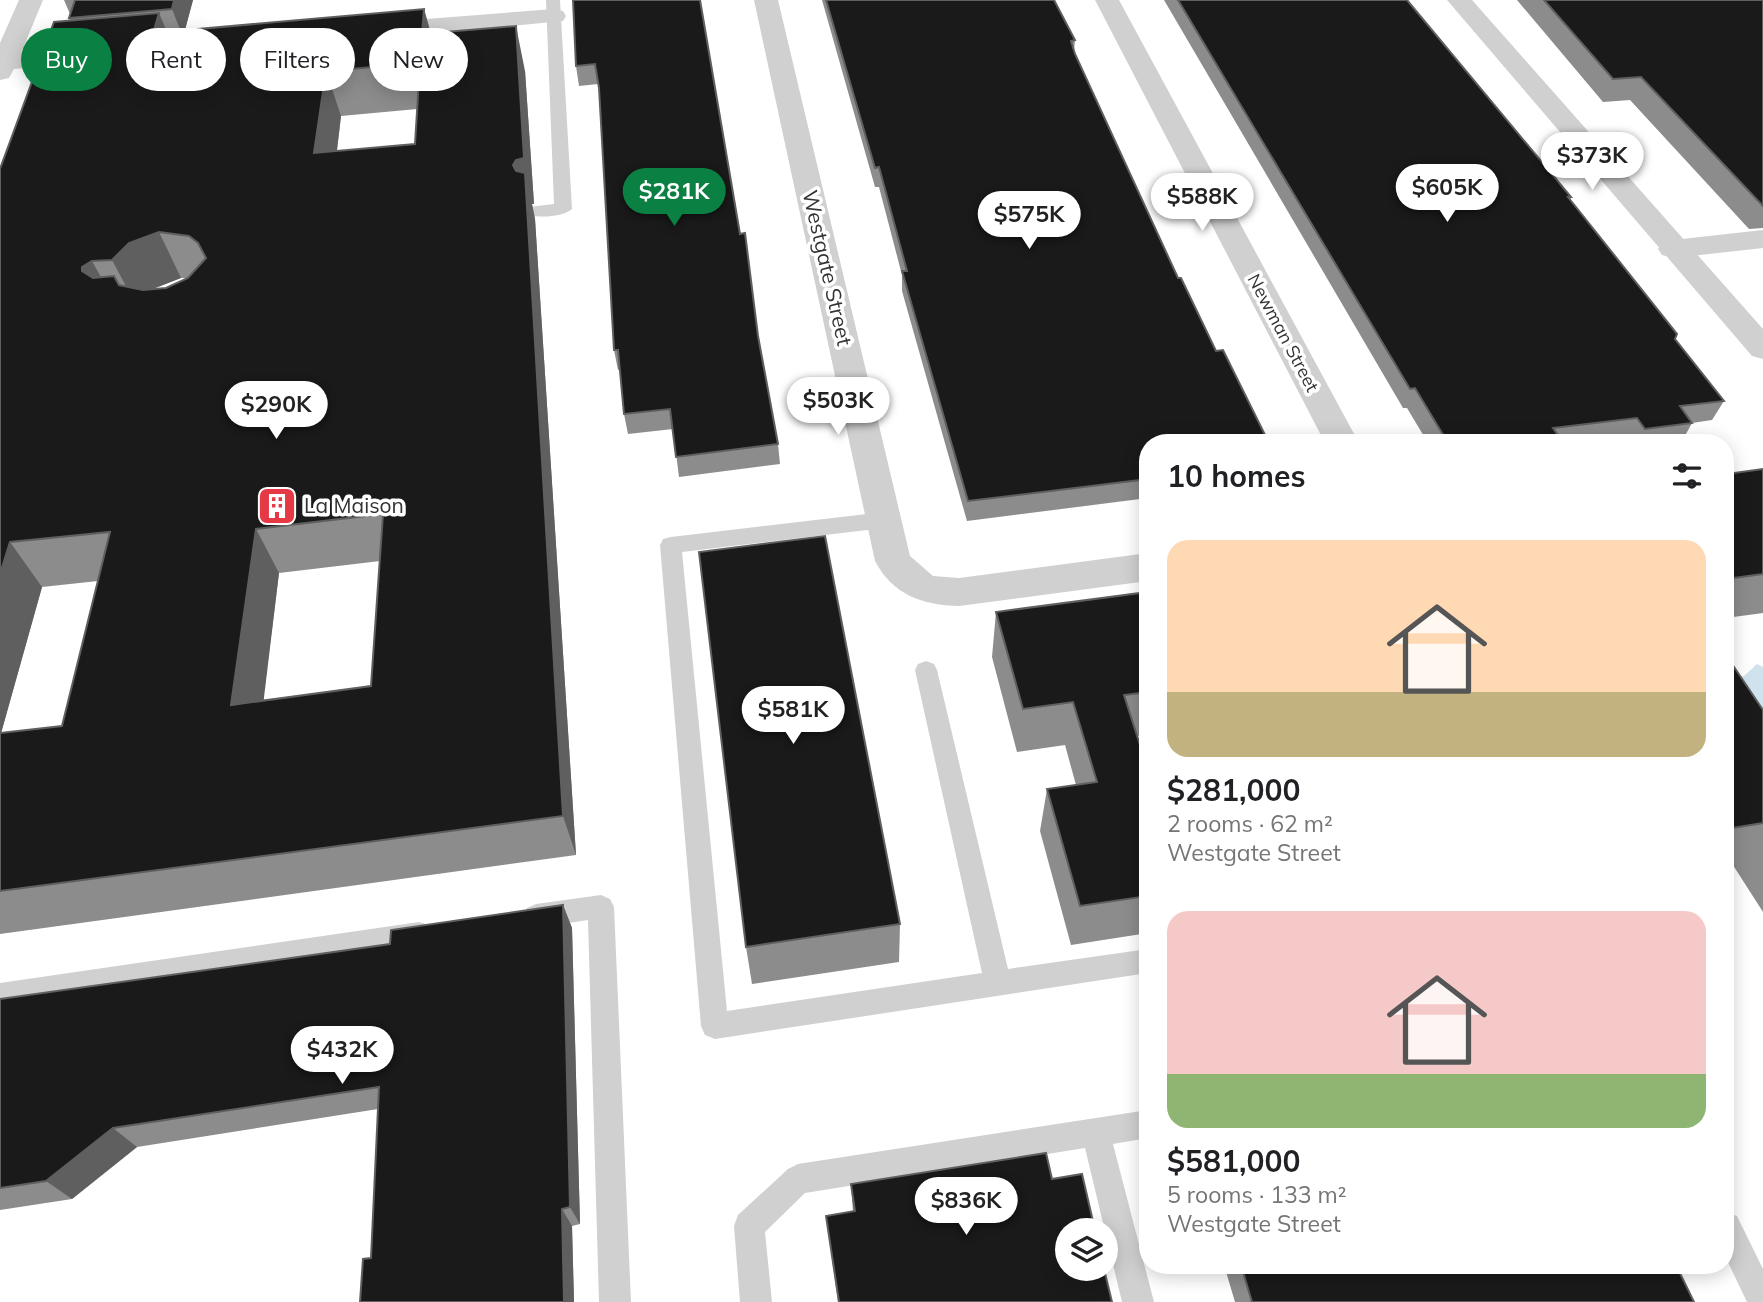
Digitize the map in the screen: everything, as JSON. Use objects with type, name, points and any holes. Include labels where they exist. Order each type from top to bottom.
[{"type":"street","points":[[2,65],[31,0]]},
{"type":"street","name":"Westgate Street","points":[[766,0],[893,561],[908,581],[929,592],[958,592],[1139,568]]},
{"type":"street","name":"Newman Street","points":[[1107,0],[1337,434]]},
{"type":"street","points":[[1459,0],[1763,349]]},
{"type":"street","points":[[355,32],[554,8]]},
{"type":"street","points":[[2,65],[120,52]]},
{"type":"street","points":[[1674,248],[1763,239]]},
{"type":"lane","points":[[535,211],[563,209],[554,8]]},
{"type":"lane","points":[[884,520],[671,545],[715,1026],[1139,962]]},
{"type":"lane","points":[[926,670],[998,984]]},
{"type":"lane","points":[[506,921],[601,907],[615,1302]]},
{"type":"lane","points":[[0,996],[451,929]]},
{"type":"lane","points":[[757,1302],[748,1226],[798,1179],[1139,1125]]},
{"type":"lane","points":[[1095,1132],[1138,1302]]},
{"type":"lane","points":[[1734,1243],[1762,1300]]},
{"type":"water","points":[[1757,664],[1763,667],[1763,721],[1734,681],[1734,678],[1744,676]]},
{"type":"building","points":[[75,0],[174,0],[172,9],[69,18]]},
{"type":"building","points":[[573,0],[700,0],[740,234],[745,233],[758,336],[778,444],[676,457],[670,409],[624,414],[618,350],[614,350],[599,88],[595,64],[576,66]]},
{"type":"building","points":[[826,0],[1054,0],[1075,40],[1071,41],[1075,54],[1178,278],[1181,278],[1216,351],[1223,350],[1265,434],[1139,434],[1139,480],[968,501],[902,271],[907,271],[879,167],[875,168]]},
{"type":"building","points":[[1178,0],[1407,0],[1571,197],[1568,197],[1677,334],[1675,339],[1724,401],[1680,406],[1692,423],[1645,429],[1637,418],[1553,428],[1557,434],[1443,434],[1415,388],[1410,389]]},
{"type":"building","points":[[1544,0],[1763,0],[1763,206],[1641,77],[1613,79]]},
{"type":"building","name":"La Maison","points":[[424,9],[422,28],[369,28],[369,67],[355,69],[355,28],[240,28],[240,91],[323,91],[314,153],[415,144],[418,91],[468,91],[468,30],[516,26],[524,158],[516,160],[513,165],[516,171],[525,173],[563,816],[0,891],[0,733],[62,726],[110,532],[10,542],[0,574],[0,169],[29,91],[112,91],[112,28],[52,28],[54,22],[159,13],[154,28],[126,28],[126,91],[226,91],[226,28],[209,28]],"holes":[[[159,232],[189,236],[198,243],[206,258],[188,278],[166,288],[143,290],[119,285],[114,276],[93,278],[82,271],[82,267],[92,261],[112,260],[129,243]],[[383,514],[371,686],[231,705],[256,529]]]},
{"type":"building","points":[[1763,469],[1763,574],[1734,578],[1734,473]]},
{"type":"building","points":[[825,536],[900,924],[746,947],[699,552]]},
{"type":"building","points":[[1139,593],[1139,693],[1124,695],[1139,742],[1139,897],[1080,906],[1047,789],[1097,782],[1073,702],[1023,709],[996,612]]},
{"type":"building","points":[[1734,667],[1763,710],[1763,823],[1734,828]]},
{"type":"building","points":[[563,905],[570,1207],[562,1209],[564,1302],[360,1302],[363,1259],[371,1258],[379,1087],[113,1128],[46,1181],[0,1188],[0,999],[390,944],[391,930]]},
{"type":"building","points":[[1046,1153],[1052,1179],[1082,1174],[1092,1218],[1055,1218],[1055,1281],[1107,1281],[1112,1302],[839,1302],[826,1216],[855,1211],[851,1184]]},
{"type":"building","points":[[1244,1274],[1680,1274],[1694,1302],[1252,1302]]},
{"type":"place","name":"La Maison","points":[[277,506]]}]
